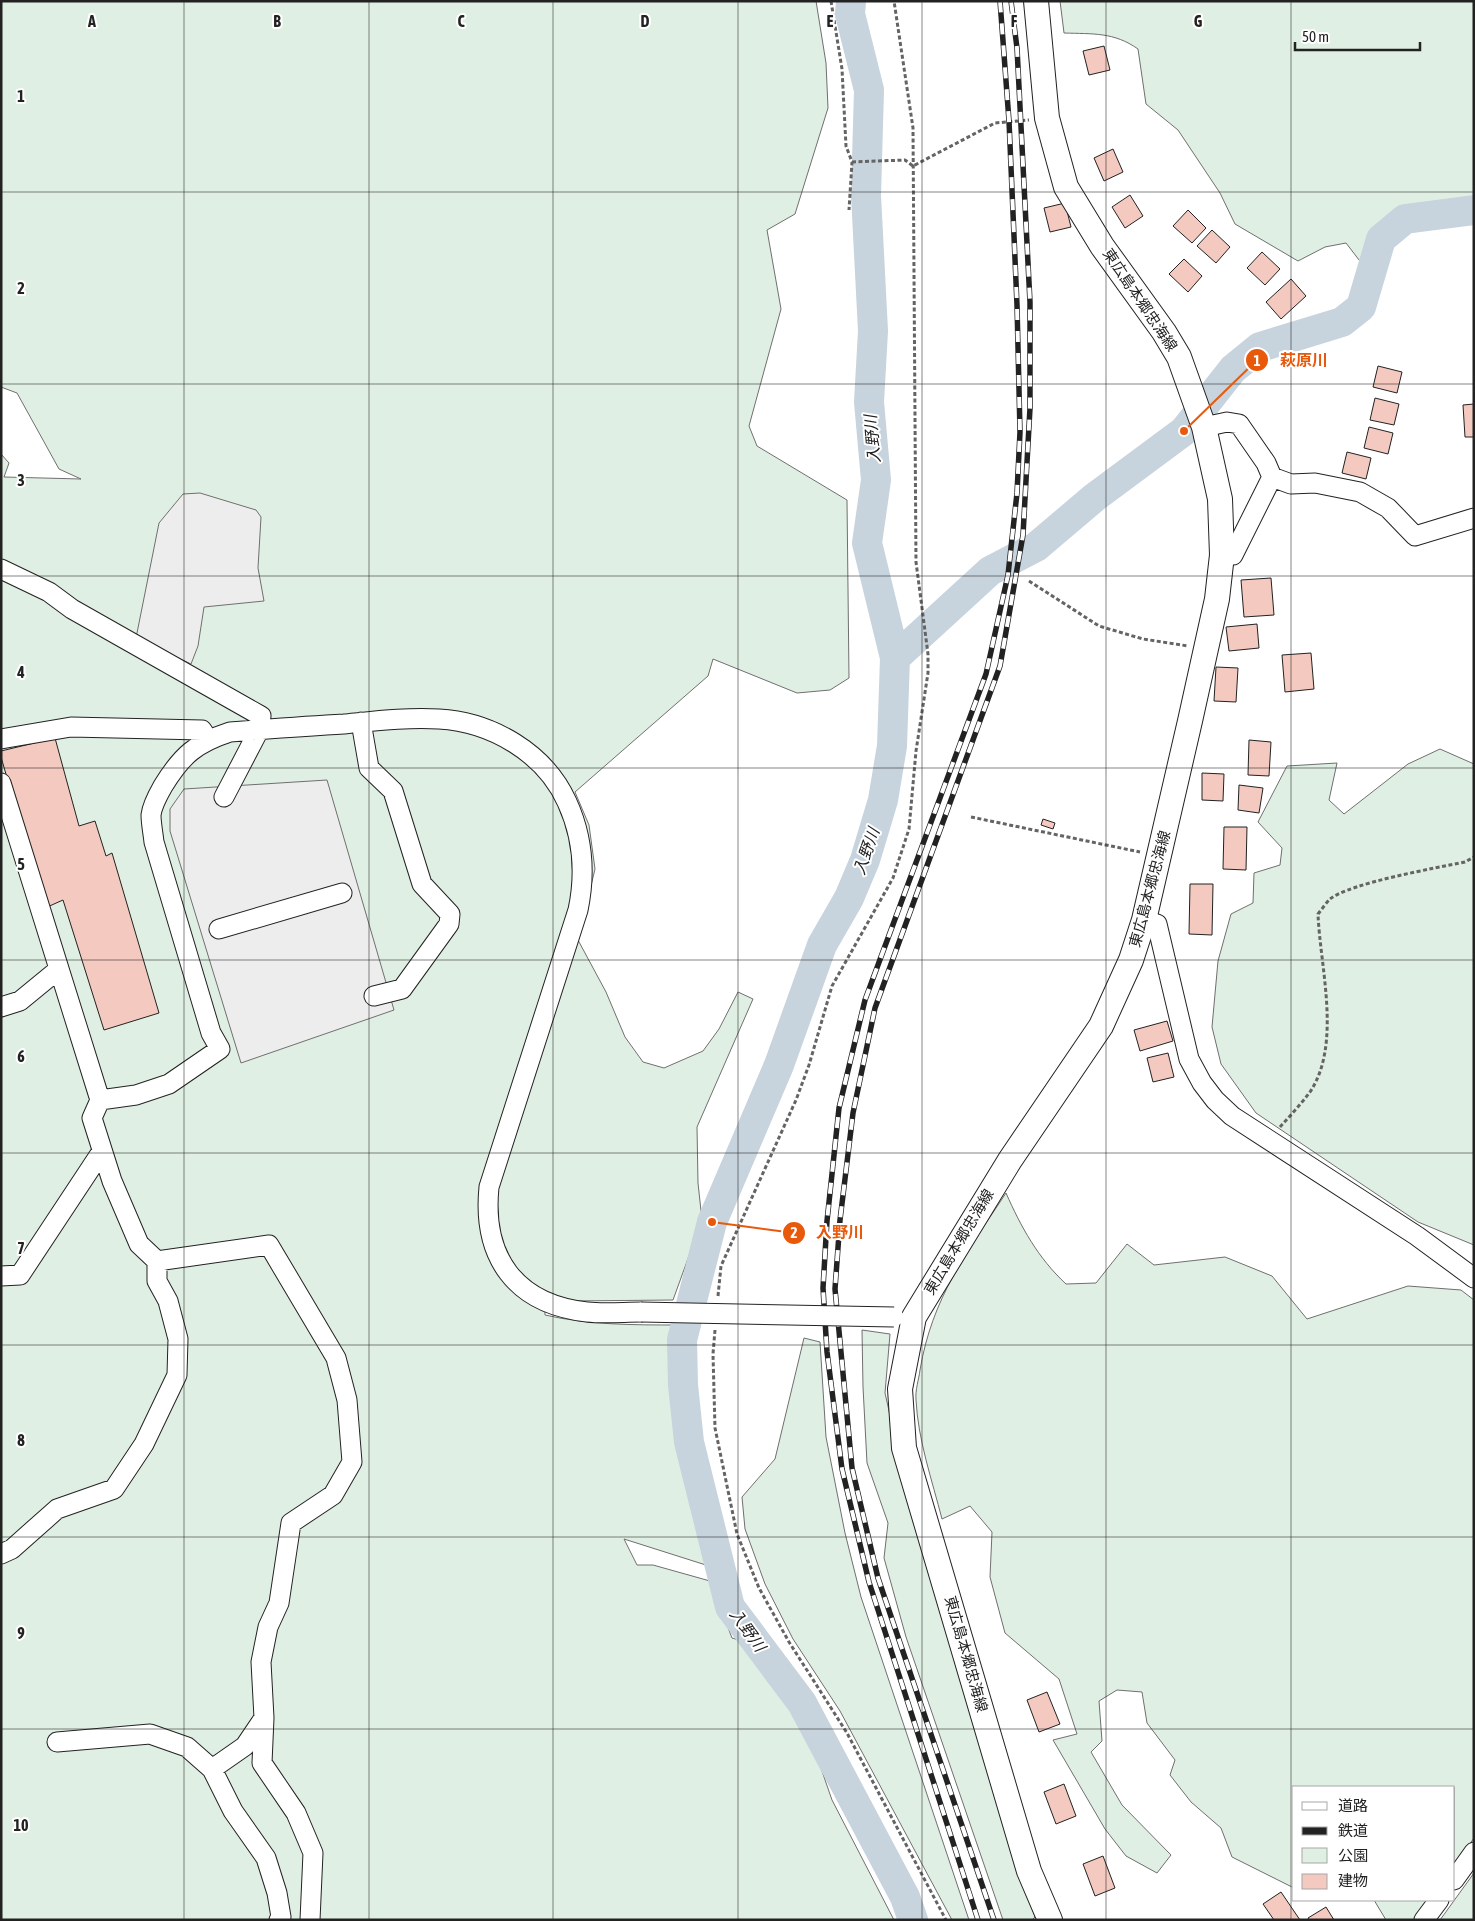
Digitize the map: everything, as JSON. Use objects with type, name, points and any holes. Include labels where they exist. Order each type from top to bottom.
[{"type":"main road","name":"東広島本郷忠海線","points":[[1036,1],[1047,118],[1066,187],[1102,246],[1174,349],[1204,427],[1220,499],[1222,555],[1217,599],[1206,649],[1144,920],[1131,960],[1101,1026],[904,1317],[900,1390],[904,1448],[1029,1871],[1050,1920]]},
{"type":"street","points":[[1204,427],[1227,422],[1239,424],[1266,463],[1272,477],[1291,484],[1315,483],[1360,492],[1388,508],[1415,536],[1474,518]]},
{"type":"street","points":[[1222,555],[1233,554],[1272,477]]},
{"type":"street","points":[[1,569],[49,592],[80,614],[261,716],[259,730],[224,797]]},
{"type":"street","points":[[100,1100],[136,1095],[168,1084],[220,1049],[211,1033],[154,842],[151,814],[160,790],[176,765],[191,750],[208,739],[230,732],[361,722],[439,719],[482,729],[507,738],[526,750],[542,765],[561,788],[578,834],[582,855],[583,886],[578,910],[489,1187],[487,1206],[489,1228],[494,1249],[506,1272],[528,1291],[554,1304],[587,1312],[904,1317]]},
{"type":"street","points":[[361,722],[370,768],[393,791],[422,884],[450,914],[449,924],[402,989],[374,996]]},
{"type":"street","points":[[1,739],[71,727],[202,730],[208,739]]},
{"type":"street","points":[[1,783],[100,1100],[92,1118],[102,1151],[112,1181],[139,1244],[157,1261],[157,1281],[168,1301],[178,1339],[177,1375],[144,1444],[114,1489],[57,1509],[12,1549],[1,1554]]},
{"type":"street","points":[[219,929],[342,893]]},
{"type":"street","points":[[1144,920],[1157,924],[1189,1059],[1202,1083],[1215,1100],[1232,1116],[1417,1236],[1474,1278]]},
{"type":"street","points":[[1,1007],[20,1002],[59,969]]},
{"type":"street","points":[[1,1276],[20,1275],[102,1151]]},
{"type":"street","points":[[157,1261],[269,1245],[336,1358],[347,1400],[352,1462],[333,1496],[291,1523],[279,1604],[268,1627],[261,1662],[264,1718],[262,1763],[296,1813],[313,1853],[310,1920]]},
{"type":"street","points":[[212,1769],[245,1746],[264,1718]]},
{"type":"street","points":[[57,1742],[150,1734],[187,1747],[212,1769],[233,1811],[266,1858],[277,1894],[281,1918],[279,1920]]},
{"type":"street","points":[[1455,1879],[1474,1852]]},
{"type":"street","points":[[1424,1920],[1438,1901]]},
{"type":"path","points":[[831,1],[842,69],[846,146],[852,162],[849,210]]},
{"type":"path","points":[[894,1],[913,128],[916,562],[928,654]]},
{"type":"path","points":[[913,166],[995,123],[1047,118]]},
{"type":"path","points":[[852,162],[905,160],[913,166]]},
{"type":"path","points":[[1029,581],[1099,626],[1143,639],[1206,649]]},
{"type":"path","points":[[971,818],[1159,856]]},
{"type":"path","points":[[1270,1139],[1310,1091],[1326,1054],[1326,992],[1318,914],[1331,898],[1355,889],[1394,877],[1464,862],[1474,858]]},
{"type":"green space","points":[[1,1],[816,1],[826,63],[828,108],[795,214],[767,230],[781,309],[749,426],[757,446],[847,500],[849,678],[830,690],[797,693],[713,659],[708,676],[575,792],[589,825],[595,869],[578,940],[606,992],[625,1037],[643,1062],[664,1068],[703,1051],[719,1029],[738,992],[753,999],[697,1127],[698,1183],[702,1220],[673,1300],[569,1301],[544,1292],[545,1315],[594,1323],[678,1325],[674,1411],[693,1506],[709,1566],[624,1539],[637,1565],[653,1565],[710,1581],[732,1638],[753,1644],[778,1672],[804,1719],[832,1800],[894,1920],[1,1920],[1,454],[9,463],[4,477],[81,479],[59,469],[17,393],[1,387]]},
{"type":"green space","points":[[1060,1],[1474,1],[1474,207],[1402,215],[1377,238],[1366,269],[1346,243],[1325,247],[1298,261],[1235,224],[1220,193],[1178,130],[1146,104],[1138,49],[1120,39],[1103,35],[1064,33]]},
{"type":"green space","points":[[1440,749],[1474,764],[1474,1245],[1418,1222],[1256,1113],[1221,1064],[1212,1027],[1218,961],[1231,914],[1253,903],[1254,873],[1280,865],[1282,848],[1258,822],[1287,766],[1337,763],[1329,800],[1344,814],[1408,764]]},
{"type":"green space","points":[[1006,1193],[1031,1242],[1047,1264],[1066,1284],[1096,1283],[1127,1244],[1154,1265],[1225,1257],[1272,1276],[1307,1319],[1408,1286],[1461,1290],[1474,1300],[1474,1838],[1455,1865],[1455,1786],[1292,1786],[1292,1887],[1232,1857],[1221,1828],[1191,1802],[1170,1775],[1175,1760],[1147,1723],[1142,1692],[1117,1690],[1099,1701],[1102,1741],[1091,1752],[1122,1805],[1171,1855],[1157,1873],[1126,1856],[1105,1829],[1053,1740],[1077,1734],[1059,1679],[1005,1633],[990,1577],[992,1532],[970,1506],[942,1519],[919,1430],[916,1392],[933,1320],[953,1277]]},
{"type":"green space","points":[[862,1330],[890,1334],[885,1393],[913,1518],[1035,1917],[1032,1920],[1003,1920],[906,1637],[884,1558],[888,1523],[867,1463]]},
{"type":"green space","points":[[804,1338],[820,1342],[826,1437],[845,1533],[861,1597],[969,1920],[952,1920],[840,1711],[793,1639],[765,1584],[745,1529],[742,1497],[775,1459]]},
{"type":"green space","points":[[1474,1873],[1474,1920],[1440,1920]]},
{"type":"green space","points":[[1375,1901],[1429,1901],[1415,1920],[1386,1920]]},
{"type":"shaded area","points":[[200,493],[256,510],[261,517],[258,568],[264,601],[204,607],[198,646],[191,664],[136,638],[159,523],[183,494]]},
{"type":"shaded area","points":[[327,780],[394,1010],[241,1063],[170,831],[170,809],[184,789]]},
{"type":"building","points":[[1104,46],[1110,70],[1089,75],[1083,51]]},
{"type":"building","points":[[1113,149],[1123,172],[1104,181],[1094,158]]},
{"type":"building","points":[[1130,195],[1143,216],[1125,228],[1112,207]]},
{"type":"building","points":[[1065,203],[1071,227],[1050,232],[1044,208]]},
{"type":"building","points":[[1188,210],[1206,228],[1192,243],[1173,226]]},
{"type":"building","points":[[1212,230],[1230,247],[1216,263],[1197,246]]},
{"type":"building","points":[[1262,252],[1280,269],[1265,285],[1247,268]]},
{"type":"building","points":[[1184,259],[1202,276],[1188,292],[1169,274]]},
{"type":"building","points":[[1291,279],[1306,296],[1281,319],[1266,302]]},
{"type":"building","points":[[1378,366],[1402,372],[1397,393],[1373,387]]},
{"type":"building","points":[[1375,398],[1399,404],[1394,425],[1370,420]]},
{"type":"building","points":[[1474,404],[1474,437],[1465,437],[1463,405]]},
{"type":"building","points":[[1369,427],[1393,433],[1388,454],[1364,448]]},
{"type":"building","points":[[1347,452],[1371,458],[1366,479],[1342,473]]},
{"type":"building","points":[[1271,578],[1274,615],[1244,617],[1241,580]]},
{"type":"building","points":[[1257,624],[1259,648],[1229,651],[1226,627]]},
{"type":"building","points":[[1311,653],[1314,689],[1285,692],[1282,655]]},
{"type":"building","points":[[1216,667],[1238,668],[1236,702],[1214,701]]},
{"type":"building","points":[[55,738],[79,826],[95,821],[106,856],[112,853],[159,1013],[104,1030],[63,900],[45,908],[1,757],[1,751]]},
{"type":"building","points":[[1249,740],[1271,742],[1269,776],[1248,775]]},
{"type":"building","points":[[1202,773],[1224,774],[1223,801],[1202,800]]},
{"type":"building","points":[[1239,785],[1263,788],[1259,813],[1238,810]]},
{"type":"building","points":[[1043,819],[1055,823],[1053,829],[1041,825]]},
{"type":"building","points":[[1224,827],[1247,827],[1246,870],[1223,869]]},
{"type":"building","points":[[1190,884],[1213,884],[1212,935],[1189,934]]},
{"type":"building","points":[[1167,1021],[1173,1041],[1140,1051],[1134,1030]]},
{"type":"building","points":[[1168,1053],[1174,1077],[1153,1082],[1147,1058]]},
{"type":"building","points":[[1047,1692],[1060,1724],[1039,1732],[1027,1700]]},
{"type":"building","points":[[1064,1784],[1076,1816],[1056,1824],[1044,1792]]},
{"type":"building","points":[[1103,1856],[1115,1888],[1095,1896],[1083,1864]]},
{"type":"building","points":[[1281,1892],[1300,1920],[1274,1920],[1263,1904]]},
{"type":"building","points":[[1326,1907],[1334,1920],[1309,1920],[1308,1918]]},
{"type":"waterway","name":"入野川","points":[[851,1],[850,14],[869,90],[866,195],[873,331],[869,402],[876,480],[867,543],[895,658],[892,746],[883,800],[865,860],[849,898],[822,945],[779,1065],[712,1222],[682,1340],[683,1385],[689,1442],[730,1607],[802,1703],[905,1897],[913,1920]]},
{"type":"waterway","points":[[895,658],[990,571],[1036,547],[1095,497],[1184,431],[1233,369],[1260,347],[1342,322],[1361,307],[1381,239],[1405,219],[1474,210]]},
{"type":"railway","points":[[978,1920],[869,1582],[842,1469],[827,1352],[823,1288],[827,1221],[839,1108],[865,1000],[986,674],[1008,575],[1017,493],[1020,432],[1009,121],[1000,1]]},
{"type":"railway","points":[[994,1920],[878,1578],[852,1468],[835,1289],[840,1220],[853,1113],[875,1008],[1000,666],[1023,535],[1030,408],[1030,302],[1017,48],[1011,1]]},
{"type":"place","name":"萩原川","points":[[1184,431]]},
{"type":"place","name":"入野川","points":[[712,1222]]}]
